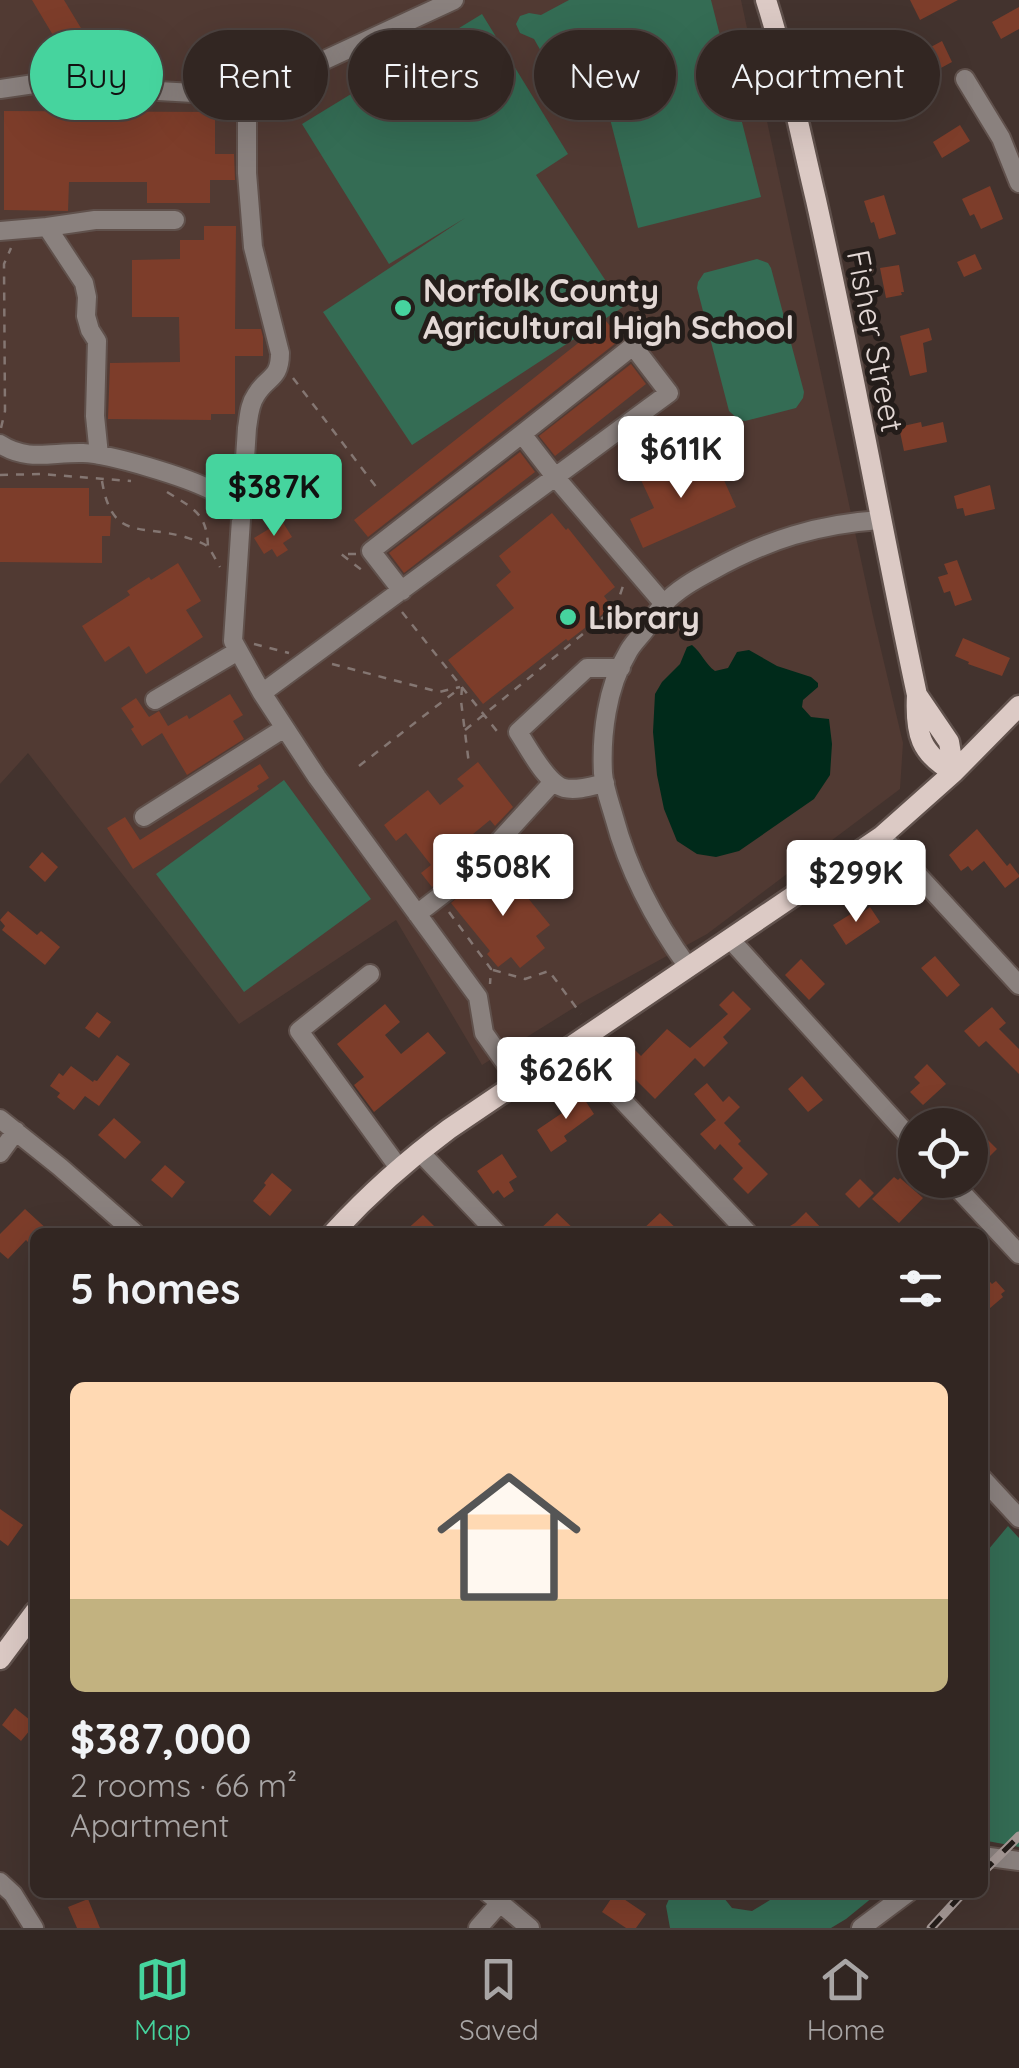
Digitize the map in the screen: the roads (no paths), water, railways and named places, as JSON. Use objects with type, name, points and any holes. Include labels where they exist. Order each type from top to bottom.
[{"type":"main road","name":"Fisher Street","points":[[768,1],[840,308],[917,695],[949,742],[954,772]]},
{"type":"main road","points":[[338,1228],[419,1151],[882,836],[1018,710]]},
{"type":"main road","points":[[0,1660],[30,1619]]},
{"type":"street","points":[[328,58],[454,0]]},
{"type":"street","points":[[965,79],[1001,138],[1019,184]]},
{"type":"street","points":[[0,89],[34,84],[183,92]]},
{"type":"street","points":[[247,120],[253,246],[280,352],[280,366],[274,378],[257,392],[246,428],[233,641],[246,647],[262,693],[284,729],[478,998],[484,1034],[518,1081]]},
{"type":"street","points":[[0,231],[95,220],[175,220]]},
{"type":"street","points":[[47,227],[84,283],[86,316],[97,341],[99,455]]},
{"type":"street","points":[[262,693],[400,599],[669,392],[634,346],[371,551],[400,599]]},
{"type":"street","points":[[522,434],[664,604]]},
{"type":"street","points":[[0,444],[17,455],[99,455],[216,492],[241,515]]},
{"type":"street","points":[[688,967],[637,885],[605,784],[603,746],[607,716],[627,654],[664,604],[697,578],[747,551],[842,523],[880,520]]},
{"type":"street","points":[[156,700],[246,647]]},
{"type":"street","points":[[605,784],[562,788],[552,782],[518,732],[588,668],[621,668]]},
{"type":"street","points":[[144,817],[284,729]]},
{"type":"street","points":[[417,914],[470,874],[552,782]]},
{"type":"street","points":[[882,836],[1019,985]]},
{"type":"street","points":[[730,939],[898,1124]]},
{"type":"street","points":[[370,974],[299,1031],[399,1168]]},
{"type":"street","points":[[571,1046],[743,1228]]},
{"type":"street","points":[[0,1119],[129,1228]]},
{"type":"street","points":[[0,1153],[16,1131]]},
{"type":"street","points":[[419,1151],[492,1228]]},
{"type":"street","points":[[967,1198],[1019,1254]]},
{"type":"street","points":[[988,1484],[1019,1518]]},
{"type":"street","points":[[988,1857],[1019,1861]]},
{"type":"street","points":[[0,1882],[13,1894],[34,1928]]},
{"type":"street","points":[[478,1928],[494,1898],[530,1928]]},
{"type":"street","points":[[861,1928],[902,1898]]},
{"type":"railway","points":[[988,1867],[1019,1836]]},
{"type":"railway","points":[[931,1928],[958,1898]]},
{"type":"place","name":"Norfolk County Agricultural High School","points":[[403,308]]},
{"type":"place","name":"Library","points":[[568,617]]}]
